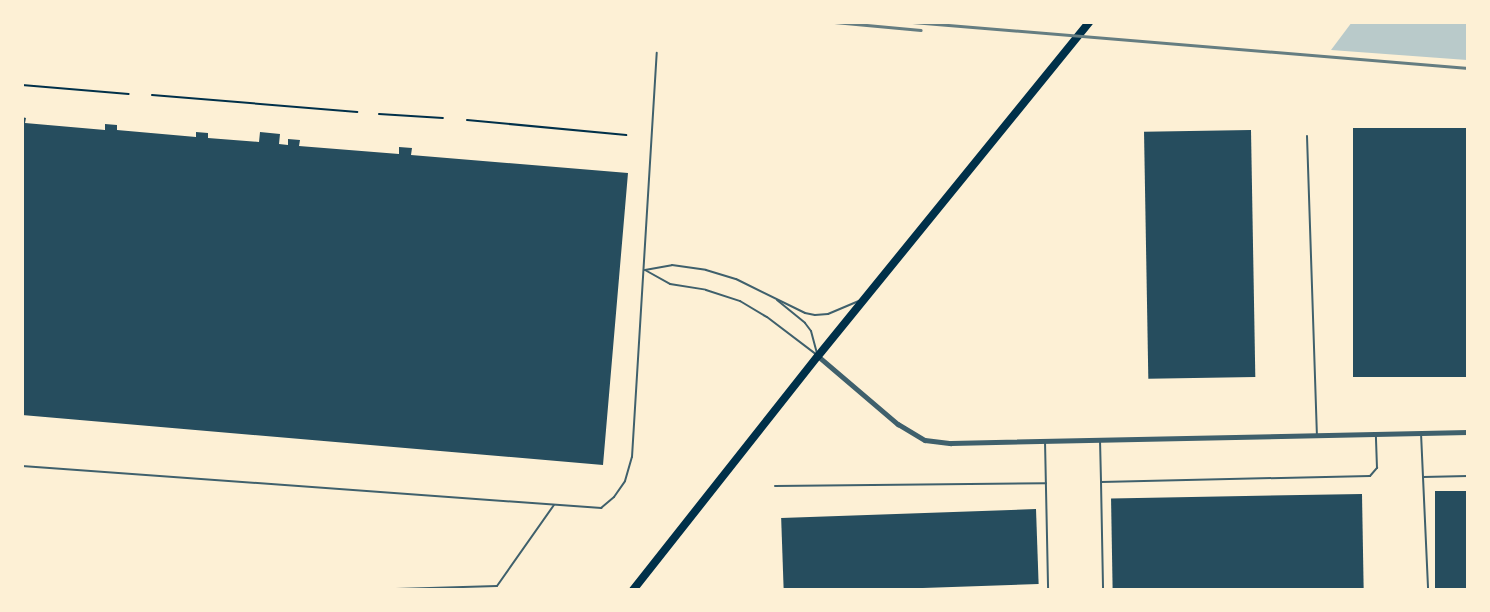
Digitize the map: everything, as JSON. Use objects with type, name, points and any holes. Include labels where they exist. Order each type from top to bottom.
[{"type":"main road","points":[[633,590],[818,356],[1089,22]]},
{"type":"street","points":[[818,356],[898,424],[925,440],[951,443],[1467,432]]},
{"type":"lane","points":[[22,466],[601,508],[614,497],[625,481],[632,457],[657,53]]},
{"type":"lane","points":[[1307,136],[1317,435]]},
{"type":"lane","points":[[645,270],[672,265],[706,270],[736,279],[805,313],[815,315],[828,314],[865,298]]},
{"type":"lane","points":[[645,270],[670,284],[706,290],[740,301],[767,317],[818,356]]},
{"type":"lane","points":[[772,297],[805,323],[811,331],[818,356]]},
{"type":"lane","points":[[1421,433],[1428,590]]},
{"type":"lane","points":[[1101,482],[1370,476],[1377,468],[1376,434]]},
{"type":"lane","points":[[1100,440],[1103,590]]},
{"type":"lane","points":[[1045,441],[1048,590]]},
{"type":"lane","points":[[1423,477],[1467,476]]},
{"type":"lane","points":[[775,486],[1046,483]]},
{"type":"lane","points":[[362,590],[497,586],[554,505]]},
{"type":"path","points":[[22,85],[129,94]]},
{"type":"path","points":[[152,95],[357,112]]},
{"type":"path","points":[[380,114],[443,118]]},
{"type":"path","points":[[467,120],[626,135]]},
{"type":"shaded area","points":[[1352,22],[1467,23],[1467,60],[1331,50]]},
{"type":"building","points":[[22,117],[26,118],[25,123],[105,130],[105,124],[117,125],[117,130],[196,137],[196,132],[208,133],[208,138],[259,142],[260,132],[280,134],[279,144],[288,145],[288,139],[300,140],[299,146],[399,154],[399,147],[412,148],[411,155],[628,173],[603,465],[22,415]]},
{"type":"building","points":[[1353,128],[1468,128],[1468,377],[1353,377]]},
{"type":"building","points":[[1251,130],[1255,377],[1148,379],[1144,132]]},
{"type":"building","points":[[1435,491],[1468,491],[1468,590],[1435,590]]},
{"type":"building","points":[[1362,494],[1364,590],[1113,590],[1111,498]]},
{"type":"building","points":[[1036,509],[1039,584],[865,590],[784,590],[781,518]]},
{"type":"railway","points":[[834,22],[921,30]]},
{"type":"railway","points":[[912,22],[1468,68]]}]
